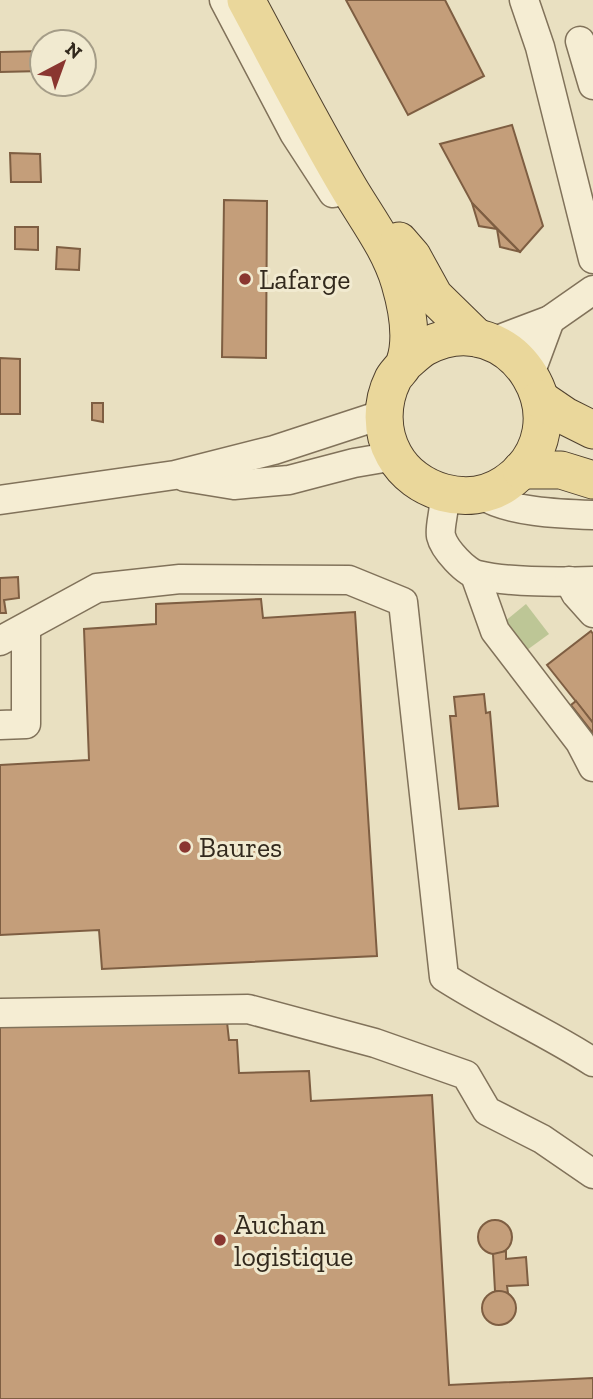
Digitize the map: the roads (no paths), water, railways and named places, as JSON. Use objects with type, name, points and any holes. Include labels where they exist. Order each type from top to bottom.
[{"type":"main road","points":[[246,0],[350,190],[378,234],[400,281],[407,310],[408,334],[399,370],[387,396],[384,414],[386,436],[407,473],[424,485],[444,493],[462,496],[481,494],[503,485],[521,470],[536,449],[542,424],[535,387]]},
{"type":"main road","points":[[350,190],[380,218],[411,256],[434,296],[484,340],[514,355],[535,387],[565,416],[593,430]]},
{"type":"main road","points":[[399,370],[425,346],[451,338],[484,340]]},
{"type":"main road","points":[[521,470],[561,470],[593,480]]},
{"type":"street","points":[[224,0],[294,133],[371,245],[389,290],[399,370]]},
{"type":"street","points":[[524,0],[540,47],[593,259]]},
{"type":"street","points":[[580,41],[593,85]]},
{"type":"street","points":[[484,340],[550,320],[593,290]]},
{"type":"street","points":[[535,387],[550,320]]},
{"type":"street","points":[[0,500],[175,475],[274,450],[384,414]]},
{"type":"street","points":[[175,475],[234,485],[289,480],[354,463],[395,456]]},
{"type":"street","points":[[444,493],[445,509],[440,535],[450,554],[475,575],[495,632],[580,742],[593,767]]},
{"type":"street","points":[[481,494],[492,502],[547,512],[593,515]]},
{"type":"street","points":[[475,575],[536,581],[581,581],[576,594],[593,613]]},
{"type":"street","points":[[0,641],[97,588],[180,579],[349,580],[404,602],[444,977],[483,1002],[569,1046],[593,1062]]},
{"type":"street","points":[[0,725],[26,724],[26,628]]},
{"type":"street","points":[[0,1013],[248,1009],[363,1039],[466,1075],[486,1111],[542,1139],[593,1174]]},
{"type":"place","name":"Lafarge","points":[[245,279]]},
{"type":"place","name":"Baures","points":[[185,847]]},
{"type":"place","name":"Auchan logistique","points":[[220,1240]]}]
